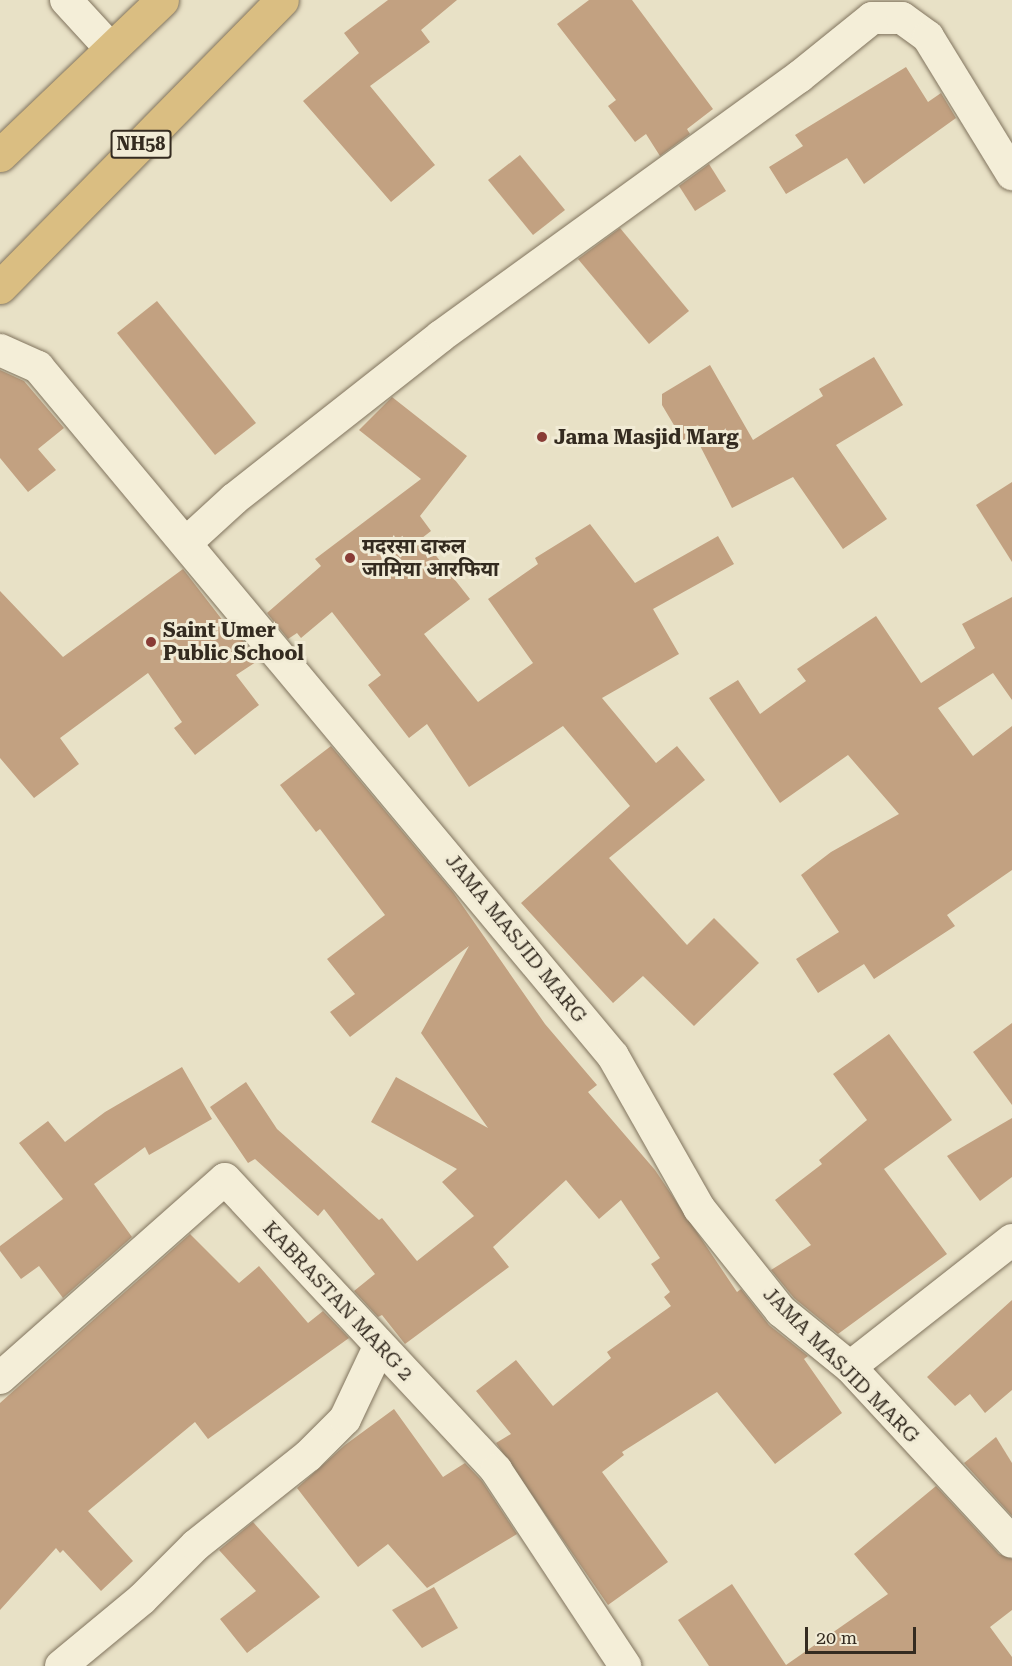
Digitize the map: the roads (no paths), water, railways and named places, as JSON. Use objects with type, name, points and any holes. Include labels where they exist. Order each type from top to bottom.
[{"type":"highway","points":[[0,155],[162,0]]},
{"type":"highway","name":"NH58","points":[[0,287],[282,0]]},
{"type":"street","points":[[66,0],[111,49]]},
{"type":"street","points":[[186,543],[234,499],[441,336],[670,167],[799,78],[872,18],[902,18],[928,37],[1012,174]]},
{"type":"street","name":"JAMA MASJID MARG","points":[[0,350],[38,367],[613,1056],[699,1208],[781,1311],[850,1367],[1012,1542]]},
{"type":"street","name":"KABRASTAN MARG 2","points":[[0,1378],[225,1179],[496,1470],[625,1666]]},
{"type":"street","points":[[850,1367],[1012,1240]]},
{"type":"street","points":[[61,1666],[142,1599],[196,1545],[316,1448],[345,1419],[379,1347]]},
{"type":"place","name":"Jama Masjid Marg","points":[[542,437]]},
{"type":"place","name":"मदरसा दारुल जामिया आरफिया","points":[[350,558]]},
{"type":"place","name":"Saint Umer Public School","points":[[151,642]]}]
